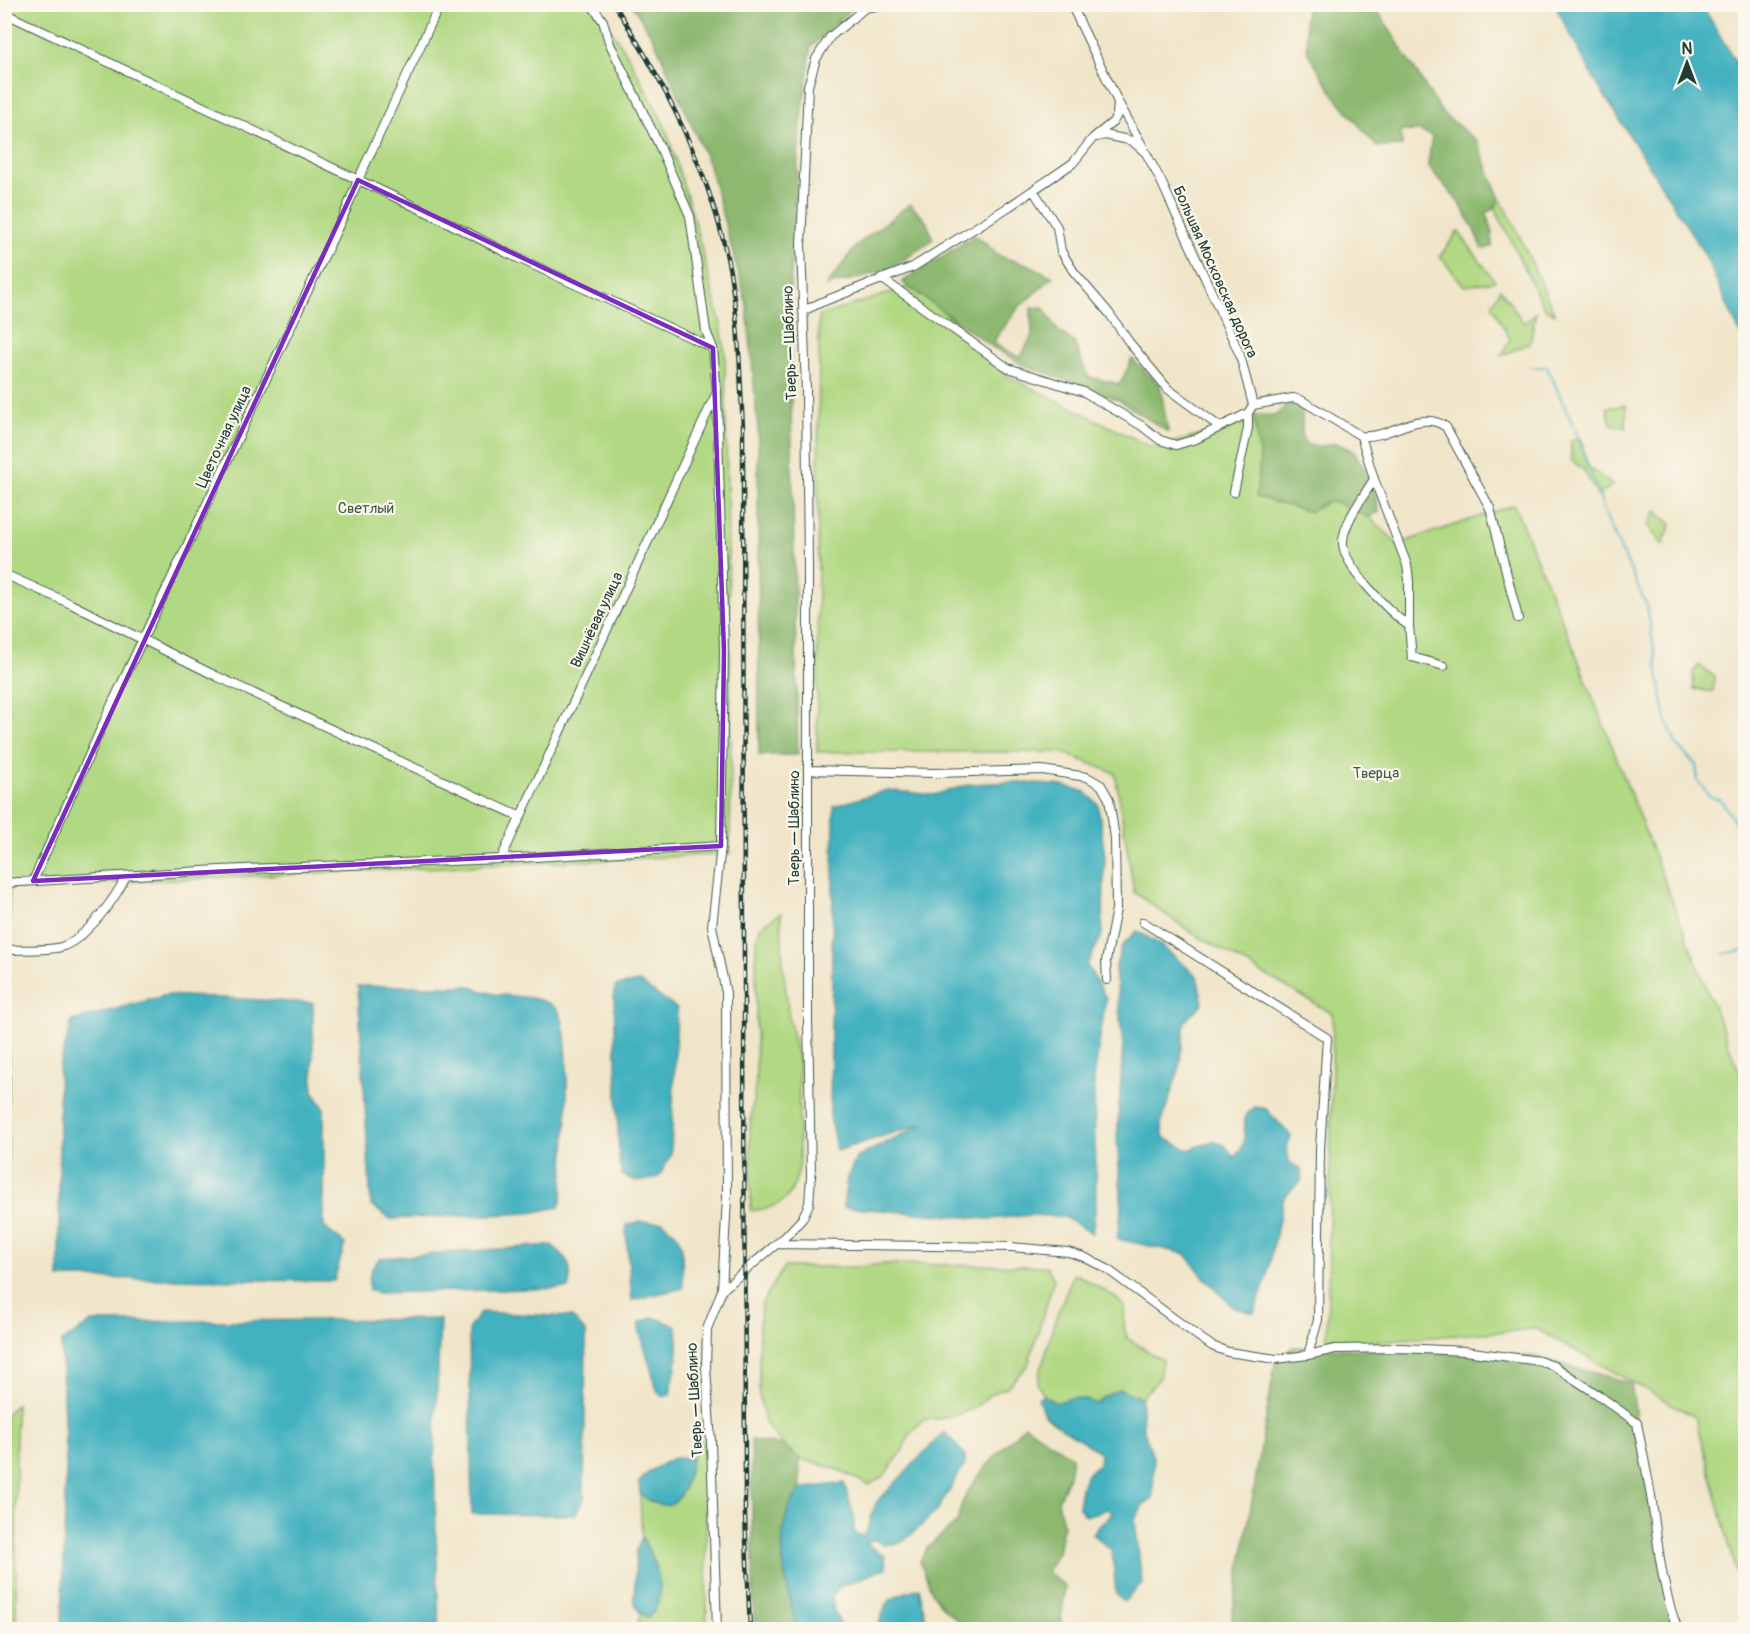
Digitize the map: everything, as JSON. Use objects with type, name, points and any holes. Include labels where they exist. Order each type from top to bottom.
[{"type":"street","name":"Цветочная улица","points":[[33,881],[112,704],[347,208],[440,4]]},
{"type":"street","points":[[591,4],[603,21],[609,42],[690,216],[706,331],[713,348],[717,392],[724,651],[721,846],[712,926],[726,993],[727,1198],[722,1290]]},
{"type":"street","points":[[863,6],[886,4]]},
{"type":"street","name":"Большая Московская дорога","points":[[1071,4],[1118,102],[1170,200],[1240,355],[1253,405]]},
{"type":"street","name":"Тверь — Шаблино","points":[[717,1629],[706,1344],[708,1323],[722,1290],[804,1217],[810,1190],[808,544],[801,245],[809,78],[816,59],[827,41],[863,6]]},
{"type":"street","points":[[4,13],[435,216],[507,253],[713,348]]},
{"type":"street","points":[[803,311],[913,267],[1033,190],[1073,163],[1094,138],[1113,122],[1117,115],[1118,102]]},
{"type":"street","points":[[1094,138],[1105,135],[1132,141],[1146,153]]},
{"type":"street","points":[[1033,190],[1057,227],[1062,251],[1074,272],[1109,313],[1129,342],[1168,389],[1220,427]]},
{"type":"street","points":[[881,278],[1008,368],[1084,392],[1142,426],[1160,440],[1180,444],[1196,439],[1248,413],[1253,405],[1293,398],[1301,400],[1361,436],[1387,434],[1420,420],[1432,420],[1446,426],[1490,508],[1518,618]]},
{"type":"street","name":"Вишнёвая улица","points":[[501,859],[717,392]]},
{"type":"street","points":[[1234,492],[1248,428],[1248,413]]},
{"type":"street","points":[[1361,436],[1374,479],[1407,565],[1412,657],[1444,666]]},
{"type":"street","points":[[1374,479],[1347,526],[1342,543],[1343,549],[1366,586],[1409,626]]},
{"type":"street","points":[[4,574],[216,676],[521,817]]},
{"type":"street","points":[[808,770],[935,773],[1042,770],[1087,777],[1101,785],[1109,799],[1115,838],[1116,909],[1106,961],[1107,980]]},
{"type":"street","points":[[4,882],[219,870],[501,859],[721,846]]},
{"type":"street","points":[[4,950],[60,947],[79,937],[118,893],[126,876]]},
{"type":"street","points":[[1143,922],[1327,1038],[1320,1149],[1318,1320],[1308,1355]]},
{"type":"street","points":[[4,1035],[6,1073],[4,1132]]},
{"type":"street","points":[[776,1244],[1011,1247],[1068,1252],[1084,1257],[1107,1269],[1212,1346],[1228,1352],[1276,1359],[1335,1349],[1400,1348],[1465,1351],[1539,1361],[1554,1366],[1637,1423],[1653,1505],[1662,1576],[1668,1604],[1678,1629]]},
{"type":"highlighted area","points":[[358,180],[713,348],[724,651],[721,846],[33,881]]},
{"type":"green space","name":"Светлый","points":[[5,5],[595,5],[628,56],[665,126],[694,220],[721,325],[725,354],[731,741],[730,854],[9,887],[8,1198],[5,1217]]},
{"type":"green space","points":[[632,5],[851,5],[850,10],[811,47],[799,141],[789,304],[798,755],[759,755],[758,430],[747,305],[709,165],[654,39]]},
{"type":"green space","points":[[1307,5],[1374,5],[1442,113],[1477,141],[1499,197],[1495,208],[1486,214],[1492,230],[1492,247],[1482,249],[1463,209],[1428,165],[1432,136],[1420,131],[1401,131],[1402,146],[1377,147],[1334,95],[1308,53],[1305,20]]},
{"type":"green space","points":[[1499,197],[1513,222],[1555,314],[1544,308],[1495,208]]},
{"type":"green space","points":[[910,204],[926,221],[933,239],[891,269],[826,286],[858,244]]},
{"type":"green space","points":[[1458,231],[1495,281],[1464,286],[1440,256]]},
{"type":"green space","points":[[974,236],[1001,257],[1027,264],[1053,277],[1018,308],[993,342],[1020,358],[1032,336],[1031,308],[1043,307],[1058,331],[1074,342],[1088,377],[1120,384],[1132,359],[1160,385],[1168,432],[1119,400],[1022,364],[993,347],[902,282]]},
{"type":"green space","name":"Тверца","points":[[917,284],[1007,376],[1153,448],[1264,418],[1398,544],[1514,505],[1572,644],[1745,1087],[1745,1604],[1695,1417],[1537,1329],[1327,1345],[1333,1014],[1189,931],[1134,892],[1115,773],[1060,752],[817,752],[819,316]]},
{"type":"green space","points":[[1500,289],[1524,323],[1536,313],[1530,343],[1501,356],[1510,340],[1492,305]]},
{"type":"green space","points":[[1291,402],[1302,411],[1302,438],[1307,445],[1323,446],[1336,443],[1354,451],[1373,484],[1379,512],[1368,517],[1336,502],[1326,502],[1310,512],[1256,497],[1260,462],[1254,415],[1276,415]]},
{"type":"green space","points":[[1626,405],[1626,428],[1611,424],[1607,408]]},
{"type":"green space","points":[[1581,438],[1587,466],[1612,485],[1598,496],[1583,469],[1571,460],[1571,441]]},
{"type":"green space","points":[[1656,511],[1671,524],[1663,545],[1648,527]]},
{"type":"green space","points":[[1699,665],[1715,677],[1713,692],[1694,689],[1693,672]]},
{"type":"green space","points":[[781,913],[783,966],[789,1018],[799,1063],[799,1168],[793,1188],[784,1200],[771,1207],[751,1211],[750,1125],[756,1081],[756,947],[760,927]]},
{"type":"green space","points":[[885,1264],[1046,1266],[1054,1279],[1028,1365],[1007,1387],[991,1394],[973,1409],[946,1418],[922,1420],[884,1476],[869,1485],[834,1468],[799,1459],[766,1425],[759,1396],[759,1328],[762,1303],[784,1267],[857,1267]]},
{"type":"green space","points":[[1074,1273],[1114,1296],[1125,1307],[1124,1325],[1127,1338],[1162,1360],[1159,1379],[1141,1398],[1120,1389],[1096,1404],[1076,1398],[1056,1403],[1044,1395],[1037,1384],[1054,1323]]},
{"type":"green space","points":[[1293,1347],[1531,1356],[1631,1383],[1653,1527],[1674,1629],[1230,1630],[1276,1359]]},
{"type":"green space","points":[[16,1404],[16,1629],[5,1629],[5,1415]]},
{"type":"green space","points":[[1025,1425],[1072,1457],[1069,1476],[1058,1500],[1063,1525],[1058,1552],[1047,1571],[1065,1587],[1060,1629],[968,1629],[944,1609],[932,1592],[920,1561],[927,1548],[958,1521],[960,1508],[974,1482]]},
{"type":"green space","points":[[701,1440],[705,1447],[707,1629],[638,1630],[640,1613],[648,1617],[657,1566],[642,1537],[640,1494],[649,1501],[670,1503],[677,1497],[684,1487],[692,1457]]},
{"type":"green space","points":[[751,1440],[784,1446],[799,1459],[801,1489],[791,1504],[785,1520],[783,1538],[785,1576],[797,1629],[754,1629]]},
{"type":"water","points":[[1555,5],[1702,5],[1745,78],[1745,345],[1705,255],[1594,79]]},
{"type":"water","points":[[1015,782],[1064,786],[1085,792],[1098,804],[1105,858],[1102,935],[1087,965],[1106,998],[1094,1079],[1096,1204],[1092,1233],[1064,1217],[1032,1215],[989,1219],[843,1207],[847,1178],[856,1158],[924,1123],[836,1151],[830,1115],[834,806],[887,790],[934,795],[971,784]]},
{"type":"water","points":[[1137,931],[1161,945],[1197,976],[1203,1003],[1185,1021],[1179,1069],[1161,1124],[1164,1138],[1188,1150],[1213,1141],[1225,1145],[1234,1158],[1244,1143],[1245,1115],[1255,1107],[1266,1109],[1291,1136],[1286,1150],[1290,1163],[1301,1169],[1302,1180],[1284,1197],[1266,1280],[1254,1313],[1233,1307],[1203,1276],[1186,1254],[1117,1239],[1122,1208],[1117,1140],[1123,1046],[1115,969],[1122,946]]},
{"type":"water","points":[[639,982],[677,1009],[671,1154],[659,1177],[639,1182],[622,1175],[619,1162],[614,992],[616,986]]},
{"type":"water","points":[[358,986],[468,986],[494,994],[542,1001],[556,1008],[562,1020],[566,1040],[567,1098],[562,1198],[559,1207],[530,1213],[391,1219],[371,1206]]},
{"type":"water","points":[[167,995],[313,1003],[313,1092],[324,1107],[324,1227],[345,1244],[334,1281],[59,1278],[59,1068],[72,1021]]},
{"type":"water","points":[[638,1222],[663,1222],[677,1235],[682,1248],[683,1288],[632,1300],[626,1233],[627,1225]]},
{"type":"water","points":[[552,1245],[563,1255],[570,1268],[569,1288],[378,1293],[369,1290],[370,1272],[380,1258]]},
{"type":"water","points":[[481,1312],[572,1317],[586,1333],[584,1499],[575,1515],[472,1514],[469,1328]]},
{"type":"water","points":[[653,1317],[676,1326],[678,1335],[674,1377],[670,1394],[664,1397],[658,1393],[639,1329],[639,1323]]},
{"type":"water","points":[[440,1319],[434,1464],[439,1629],[62,1629],[66,1466],[61,1343],[92,1322]]},
{"type":"water","points":[[1120,1389],[1141,1398],[1143,1428],[1154,1460],[1153,1498],[1143,1505],[1135,1520],[1142,1583],[1124,1602],[1116,1594],[1112,1551],[1092,1534],[1112,1513],[1108,1509],[1086,1516],[1079,1508],[1085,1477],[1099,1464],[1100,1453],[1047,1417],[1038,1398],[1044,1395],[1056,1403],[1076,1398],[1096,1404],[1103,1397]]},
{"type":"water","points":[[944,1432],[965,1455],[965,1464],[936,1512],[904,1541],[884,1544],[874,1540],[866,1544],[885,1556],[886,1568],[840,1587],[832,1596],[834,1611],[843,1629],[797,1629],[785,1576],[783,1538],[785,1520],[791,1504],[801,1489],[844,1483],[854,1516],[854,1533],[864,1536],[876,1503]]},
{"type":"water","points":[[673,1458],[692,1458],[686,1481],[677,1499],[671,1504],[663,1505],[640,1494],[639,1482],[650,1471]]},
{"type":"water","points":[[642,1537],[656,1567],[660,1589],[655,1609],[648,1618],[640,1613],[634,1601],[636,1552]]},
{"type":"water","points":[[919,1588],[928,1629],[878,1629],[883,1611],[890,1601]]},
{"type":"waterway","points":[[1530,367],[1547,367],[1575,429],[1609,524],[1647,606],[1665,716],[1676,744],[1696,765],[1698,781],[1709,796],[1721,800],[1746,840]]},
{"type":"waterway","points":[[1723,954],[1746,950]]},
{"type":"railway","points":[[614,4],[674,108],[705,182],[718,220],[727,259],[738,330],[743,426],[745,1516],[750,1630]]}]
